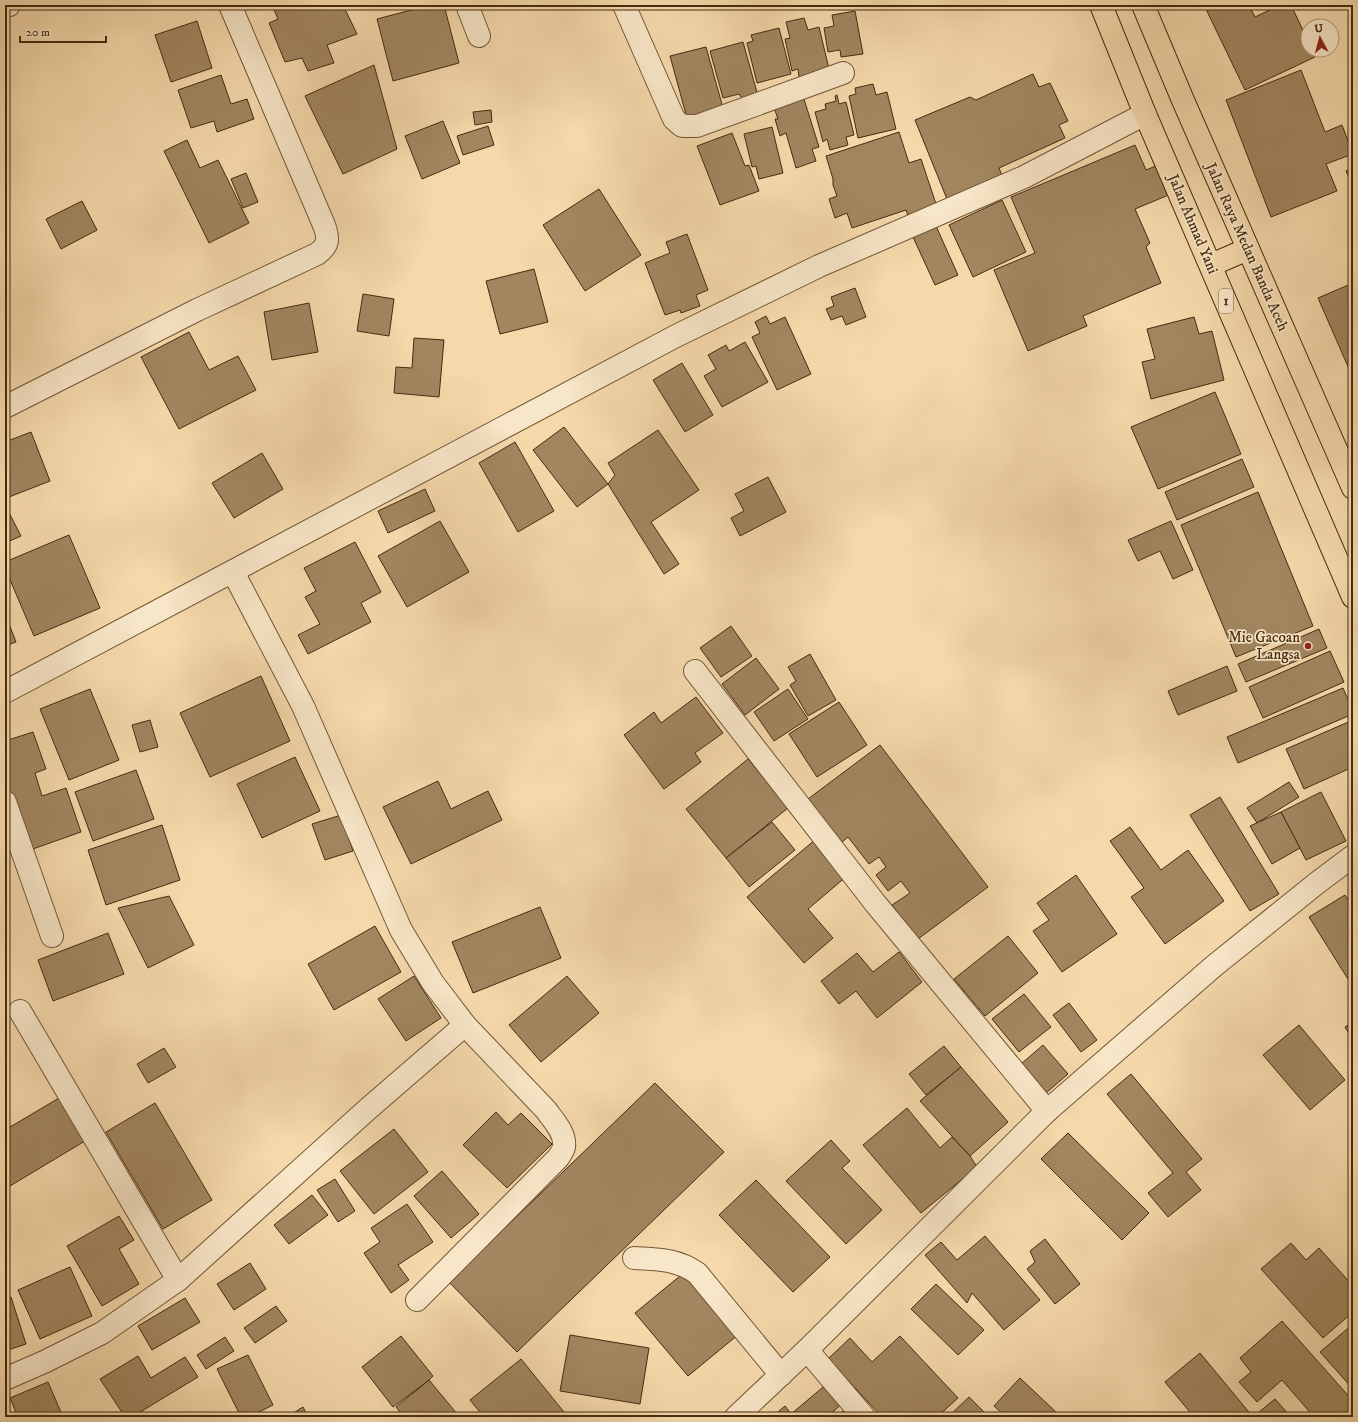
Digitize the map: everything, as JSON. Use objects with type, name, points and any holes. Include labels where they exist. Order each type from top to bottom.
[{"type":"main road","name":"Jalan Ahmad Yani","points":[[1100,5],[1145,114],[1353,597]]},
{"type":"main road","name":"Jalan Raya Medan Banda Aceh","points":[[1143,5],[1248,249],[1352,481]]},
{"type":"main road","points":[[1211,265],[1248,249]]},
{"type":"street","points":[[5,6],[9,5]]},
{"type":"street","points":[[5,407],[197,310],[323,250],[327,242],[327,235],[324,225],[230,5]]},
{"type":"street","points":[[467,5],[478,36]]},
{"type":"street","points":[[624,5],[674,119],[682,126],[697,126],[843,74]]},
{"type":"street","points":[[5,692],[676,336],[819,266],[1024,177],[1145,114]]},
{"type":"street","points":[[233,572],[303,706],[401,930],[433,983],[465,1025],[546,1110],[562,1134],[564,1147],[558,1158],[417,1300]]},
{"type":"street","points":[[695,671],[875,903],[1047,1111]]},
{"type":"street","points":[[5,802],[52,936]]},
{"type":"street","points":[[736,1417],[807,1350],[1047,1111],[1214,966],[1353,856]]},
{"type":"street","points":[[20,1011],[178,1280]]},
{"type":"street","points":[[5,1379],[44,1362],[102,1333],[178,1280],[333,1140],[465,1025]]},
{"type":"street","points":[[634,1258],[655,1258],[678,1262],[697,1273],[781,1375]]},
{"type":"street","points":[[807,1350],[864,1417]]},
{"type":"building","points":[[272,5],[343,5],[357,34],[327,45],[334,63],[308,71],[302,58],[285,62],[269,23],[278,19]]},
{"type":"building","points":[[430,5],[444,5],[459,63],[393,81],[377,19]]},
{"type":"building","points":[[1204,5],[1249,5],[1255,17],[1280,5],[1291,5],[1300,24],[1300,58],[1313,58],[1245,90]]},
{"type":"building","points":[[855,11],[863,54],[841,57],[840,50],[828,52],[824,28],[834,26],[832,15]]},
{"type":"building","points":[[804,18],[808,30],[819,27],[829,69],[799,77],[798,69],[792,71],[785,39],[790,38],[786,22]]},
{"type":"building","points":[[197,21],[212,68],[171,82],[155,35]]},
{"type":"building","points":[[779,28],[791,74],[757,83],[747,43],[753,41],[751,35]]},
{"type":"building","points":[[743,42],[758,96],[743,100],[739,94],[723,98],[710,51]]},
{"type":"building","points":[[706,47],[723,108],[687,118],[670,56]]},
{"type":"building","points":[[374,65],[397,149],[343,174],[305,96]]},
{"type":"building","points":[[1301,70],[1325,132],[1342,125],[1353,154],[1326,164],[1337,191],[1271,217],[1226,100]]},
{"type":"building","points":[[1033,74],[1039,87],[1050,83],[1068,121],[1059,125],[1065,138],[999,168],[1003,178],[949,204],[915,120],[970,97],[976,100]]},
{"type":"building","points":[[221,75],[231,104],[247,99],[254,119],[217,132],[214,121],[191,128],[178,90]]},
{"type":"building","points":[[873,84],[876,95],[887,92],[896,129],[858,138],[849,96],[856,94],[855,88]]},
{"type":"building","points":[[837,95],[839,104],[846,102],[854,135],[846,137],[848,145],[830,150],[827,139],[823,142],[815,112],[826,109],[825,104],[836,101],[835,96]]},
{"type":"building","points":[[803,96],[819,147],[812,149],[816,161],[796,168],[786,133],[780,136],[775,119],[778,119],[773,105]]},
{"type":"building","points":[[491,110],[492,122],[475,125],[473,112]]},
{"type":"building","points":[[443,121],[460,163],[422,179],[405,136]]},
{"type":"building","points":[[488,126],[494,145],[463,155],[457,136]]},
{"type":"building","points":[[772,127],[783,173],[759,179],[756,166],[752,167],[744,134]]},
{"type":"building","points":[[899,132],[909,163],[921,159],[939,213],[910,222],[906,210],[852,228],[847,213],[835,218],[829,199],[837,196],[826,156]]},
{"type":"building","points":[[732,133],[745,166],[749,165],[759,191],[720,205],[697,146]]},
{"type":"building","points":[[187,140],[200,168],[218,160],[249,223],[209,243],[164,151]]},
{"type":"building","points":[[1135,145],[1146,170],[1158,165],[1171,194],[1135,209],[1150,243],[1146,247],[1161,283],[1083,316],[1087,326],[1028,351],[994,270],[1035,253],[1011,197]]},
{"type":"building","points":[[1353,168],[1353,187],[1346,171]]},
{"type":"building","points":[[246,173],[258,202],[243,208],[231,179]]},
{"type":"building","points":[[599,189],[641,255],[585,291],[543,225]]},
{"type":"building","points":[[1002,200],[1026,252],[973,277],[949,225]]},
{"type":"building","points":[[82,201],[97,230],[61,249],[46,219]]},
{"type":"building","points":[[936,226],[958,275],[935,285],[913,237]]},
{"type":"building","points":[[687,234],[708,290],[696,295],[700,306],[681,313],[680,310],[665,315],[645,263],[670,253],[666,242]]},
{"type":"building","points":[[534,269],[548,322],[500,334],[486,281]]},
{"type":"building","points":[[1353,283],[1353,378],[1318,298]]},
{"type":"building","points":[[855,288],[866,317],[846,325],[842,316],[831,320],[826,309],[834,306],[831,297]]},
{"type":"building","points":[[363,294],[394,299],[389,336],[357,331]]},
{"type":"building","points":[[309,303],[318,352],[272,360],[264,312]]},
{"type":"building","points":[[766,316],[770,324],[785,317],[811,374],[777,390],[752,337],[760,333],[755,322]]},
{"type":"building","points":[[1194,317],[1199,334],[1212,331],[1224,380],[1151,399],[1142,362],[1155,359],[1147,329]]},
{"type":"building","points":[[189,332],[209,370],[238,356],[256,390],[179,429],[141,357]]},
{"type":"building","points":[[414,338],[444,340],[439,397],[394,393],[396,367],[412,368]]},
{"type":"building","points":[[745,342],[768,382],[722,407],[704,376],[716,369],[708,355],[726,345],[729,351]]},
{"type":"building","points":[[682,363],[713,415],[685,432],[653,380]]},
{"type":"building","points":[[1215,392],[1241,454],[1158,489],[1131,427]]},
{"type":"building","points":[[564,427],[608,484],[577,507],[533,450]]},
{"type":"building","points":[[658,430],[699,490],[651,522],[679,564],[664,574],[608,484],[615,475],[608,463]]},
{"type":"building","points":[[31,432],[50,481],[9,497],[5,487],[5,442]]},
{"type":"building","points":[[515,442],[554,511],[518,532],[479,463]]},
{"type":"building","points":[[262,453],[283,489],[234,518],[212,483]]},
{"type":"building","points":[[1242,459],[1254,487],[1177,520],[1165,492]]},
{"type":"building","points":[[768,477],[786,512],[740,536],[731,518],[744,511],[735,494]]},
{"type":"building","points":[[425,489],[435,511],[388,533],[378,511]]},
{"type":"building","points":[[1258,492],[1313,626],[1236,657],[1181,525]]},
{"type":"building","points":[[5,505],[21,536],[5,543]]},
{"type":"building","points":[[440,521],[469,572],[407,607],[378,556]]},
{"type":"building","points":[[1171,521],[1193,570],[1173,579],[1160,551],[1138,561],[1128,540]]},
{"type":"building","points":[[69,535],[100,608],[34,636],[5,568],[5,562]]},
{"type":"building","points":[[355,542],[381,592],[361,603],[371,622],[308,654],[298,635],[320,624],[305,597],[316,591],[304,568]]},
{"type":"building","points":[[5,614],[16,642],[5,646]]},
{"type":"building","points":[[731,626],[752,656],[721,677],[700,648]]},
{"type":"building","points":[[1319,629],[1327,648],[1246,682],[1238,664]]},
{"type":"building","points":[[1330,651],[1344,682],[1263,718],[1249,687]]},
{"type":"building","points":[[810,654],[836,700],[808,716],[790,685],[796,681],[788,667]]},
{"type":"building","points":[[756,658],[779,689],[745,715],[722,684]]},
{"type":"building","points":[[1227,666],[1237,691],[1178,715],[1168,691]]},
{"type":"building","points":[[261,676],[290,741],[210,777],[180,713]]},
{"type":"building","points":[[1343,688],[1353,714],[1238,763],[1227,737]]},
{"type":"building","points":[[90,689],[119,760],[69,780],[40,709]]},
{"type":"building","points":[[788,689],[808,719],[774,741],[754,712]]},
{"type":"building","points":[[696,697],[723,733],[695,753],[701,762],[664,789],[624,735],[654,712],[661,723]]},
{"type":"building","points":[[839,702],[867,745],[817,777],[789,734]]},
{"type":"building","points":[[150,720],[158,747],[140,752],[132,725]]},
{"type":"building","points":[[1353,720],[1353,767],[1304,789],[1286,749]]},
{"type":"building","points":[[33,732],[46,769],[35,773],[42,796],[66,788],[81,832],[30,850],[5,778],[5,741]]},
{"type":"building","points":[[880,745],[988,887],[918,939],[892,905],[910,893],[901,881],[888,891],[876,875],[886,867],[879,857],[869,864],[848,837],[841,843],[808,799]]},
{"type":"building","points":[[295,757],[320,811],[262,838],[237,784]]},
{"type":"building","points":[[748,759],[788,808],[726,858],[686,809]]},
{"type":"building","points":[[136,770],[154,819],[93,841],[75,792]]},
{"type":"building","points":[[438,781],[451,809],[488,791],[502,820],[411,864],[383,807]]},
{"type":"building","points":[[1289,782],[1299,797],[1257,823],[1247,808]]},
{"type":"building","points":[[1321,792],[1346,841],[1306,860],[1281,812]]},
{"type":"building","points":[[1220,797],[1279,894],[1250,911],[1190,815]]},
{"type":"building","points":[[1281,812],[1300,848],[1272,864],[1250,826]]},
{"type":"building","points":[[341,815],[353,851],[325,860],[312,824]]},
{"type":"building","points":[[772,822],[795,850],[749,887],[726,858]]},
{"type":"building","points":[[162,825],[180,880],[106,905],[88,850]]},
{"type":"building","points":[[1130,827],[1161,870],[1188,850],[1224,901],[1165,944],[1131,897],[1144,888],[1110,841]]},
{"type":"building","points":[[816,839],[847,876],[808,909],[833,938],[804,963],[747,897]]},
{"type":"building","points":[[1076,875],[1117,934],[1062,972],[1033,931],[1049,920],[1037,903]]},
{"type":"building","points":[[1345,895],[1353,907],[1353,987],[1309,917]]},
{"type":"building","points":[[169,896],[194,945],[148,968],[118,908]]},
{"type":"building","points":[[540,907],[561,958],[473,993],[452,942]]},
{"type":"building","points":[[375,926],[401,972],[334,1010],[308,964]]},
{"type":"building","points":[[108,933],[124,974],[53,1001],[38,960]]},
{"type":"building","points":[[1008,936],[1038,973],[985,1016],[954,979]]},
{"type":"building","points":[[899,952],[922,982],[877,1018],[856,991],[839,1004],[821,981],[857,953],[873,972]]},
{"type":"building","points":[[414,976],[441,1018],[406,1041],[378,999]]},
{"type":"building","points":[[567,976],[599,1013],[541,1062],[509,1025]]},
{"type":"building","points":[[1024,994],[1051,1027],[1019,1052],[992,1019]]},
{"type":"building","points":[[1069,1003],[1097,1040],[1081,1052],[1053,1015]]},
{"type":"building","points":[[1353,1022],[1353,1040],[1345,1027]]},
{"type":"building","points":[[1299,1025],[1345,1080],[1310,1110],[1263,1055]]},
{"type":"building","points":[[1043,1045],[1068,1074],[1046,1093],[1021,1064]]},
{"type":"building","points":[[944,1046],[961,1067],[926,1095],[909,1074]]},
{"type":"building","points":[[164,1048],[176,1067],[148,1083],[137,1064]]},
{"type":"building","points":[[961,1067],[1008,1122],[970,1156],[920,1101]]},
{"type":"building","points":[[1131,1074],[1202,1159],[1186,1172],[1201,1190],[1168,1217],[1148,1193],[1173,1173],[1107,1094]]},
{"type":"building","points":[[655,1083],[724,1152],[517,1352],[449,1282]]},
{"type":"building","points":[[59,1098],[85,1141],[10,1186],[5,1177],[5,1130]]},
{"type":"building","points":[[155,1103],[212,1200],[163,1229],[106,1132]]},
{"type":"building","points":[[907,1108],[940,1148],[952,1137],[970,1156],[977,1167],[921,1213],[863,1145]]},
{"type":"building","points":[[496,1112],[508,1125],[521,1113],[552,1144],[507,1188],[463,1145]]},
{"type":"building","points":[[394,1129],[428,1172],[374,1214],[340,1171]]},
{"type":"building","points":[[1068,1133],[1149,1213],[1122,1240],[1041,1159]]},
{"type":"building","points":[[831,1140],[850,1161],[842,1168],[882,1210],[846,1244],[786,1181]]},
{"type":"building","points":[[442,1171],[479,1214],[451,1238],[414,1196]]},
{"type":"building","points":[[335,1179],[355,1211],[338,1222],[317,1190]]},
{"type":"building","points":[[756,1180],[830,1257],[793,1292],[719,1215]]},
{"type":"building","points":[[312,1195],[328,1215],[289,1244],[274,1225]]},
{"type":"building","points":[[407,1204],[433,1242],[398,1265],[409,1280],[391,1293],[364,1253],[380,1242],[371,1228]]},
{"type":"building","points":[[119,1216],[134,1240],[119,1249],[139,1284],[102,1306],[67,1246]]},
{"type":"building","points":[[985,1236],[1040,1300],[1004,1330],[972,1293],[967,1303],[925,1255],[941,1242],[957,1260]]},
{"type":"building","points":[[1045,1239],[1080,1284],[1055,1304],[1027,1269],[1035,1262],[1030,1251]]},
{"type":"building","points":[[1291,1243],[1306,1260],[1319,1248],[1353,1286],[1353,1312],[1323,1338],[1261,1269]]},
{"type":"building","points":[[250,1263],[266,1289],[234,1310],[217,1284]]},
{"type":"building","points":[[70,1267],[92,1316],[40,1339],[18,1290]]},
{"type":"building","points":[[686,1271],[739,1334],[688,1376],[635,1313]]},
{"type":"building","points":[[936,1284],[984,1330],[958,1355],[911,1309]]},
{"type":"building","points":[[11,1297],[26,1344],[5,1351],[5,1299]]},
{"type":"building","points":[[185,1298],[200,1322],[152,1350],[138,1326]]},
{"type":"building","points":[[276,1306],[287,1321],[255,1343],[244,1328]]},
{"type":"building","points":[[1282,1321],[1353,1401],[1353,1417],[1314,1417],[1282,1380],[1257,1402],[1239,1382],[1251,1372],[1240,1358]]},
{"type":"building","points":[[1353,1324],[1353,1389],[1320,1352]]},
{"type":"building","points":[[570,1335],[649,1348],[640,1404],[560,1391]]},
{"type":"building","points":[[401,1336],[433,1376],[393,1407],[362,1367]]},
{"type":"building","points":[[900,1336],[958,1398],[937,1417],[882,1417],[828,1359],[850,1338],[872,1362]]},
{"type":"building","points":[[225,1337],[234,1351],[206,1369],[197,1355]]},
{"type":"building","points":[[1200,1353],[1253,1417],[1194,1417],[1165,1382]]},
{"type":"building","points":[[248,1355],[273,1405],[249,1417],[241,1417],[217,1369]]},
{"type":"building","points":[[138,1356],[151,1378],[185,1357],[198,1377],[132,1417],[125,1417],[100,1379]]},
{"type":"building","points":[[521,1359],[568,1417],[484,1417],[470,1400]]},
{"type":"building","points":[[1020,1378],[1057,1413],[1053,1417],[1006,1417],[994,1406]]},
{"type":"building","points":[[429,1380],[458,1415],[456,1417],[404,1417],[396,1407]]},
{"type":"building","points":[[48,1382],[63,1417],[18,1417],[10,1398]]},
{"type":"building","points":[[828,1383],[844,1402],[827,1417],[772,1417],[785,1406],[791,1414]]},
{"type":"building","points":[[969,1397],[989,1417],[948,1417],[951,1414]]},
{"type":"building","points":[[1275,1399],[1291,1417],[1253,1417]]},
{"type":"building","points":[[849,1406],[859,1417],[836,1417]]},
{"type":"building","points":[[303,1407],[308,1417],[287,1417]]},
{"type":"building","points":[[604,1412],[608,1417],[597,1417]]},
{"type":"place","name":"Mie Gacoan Langsa","points":[[1308,646]]}]
